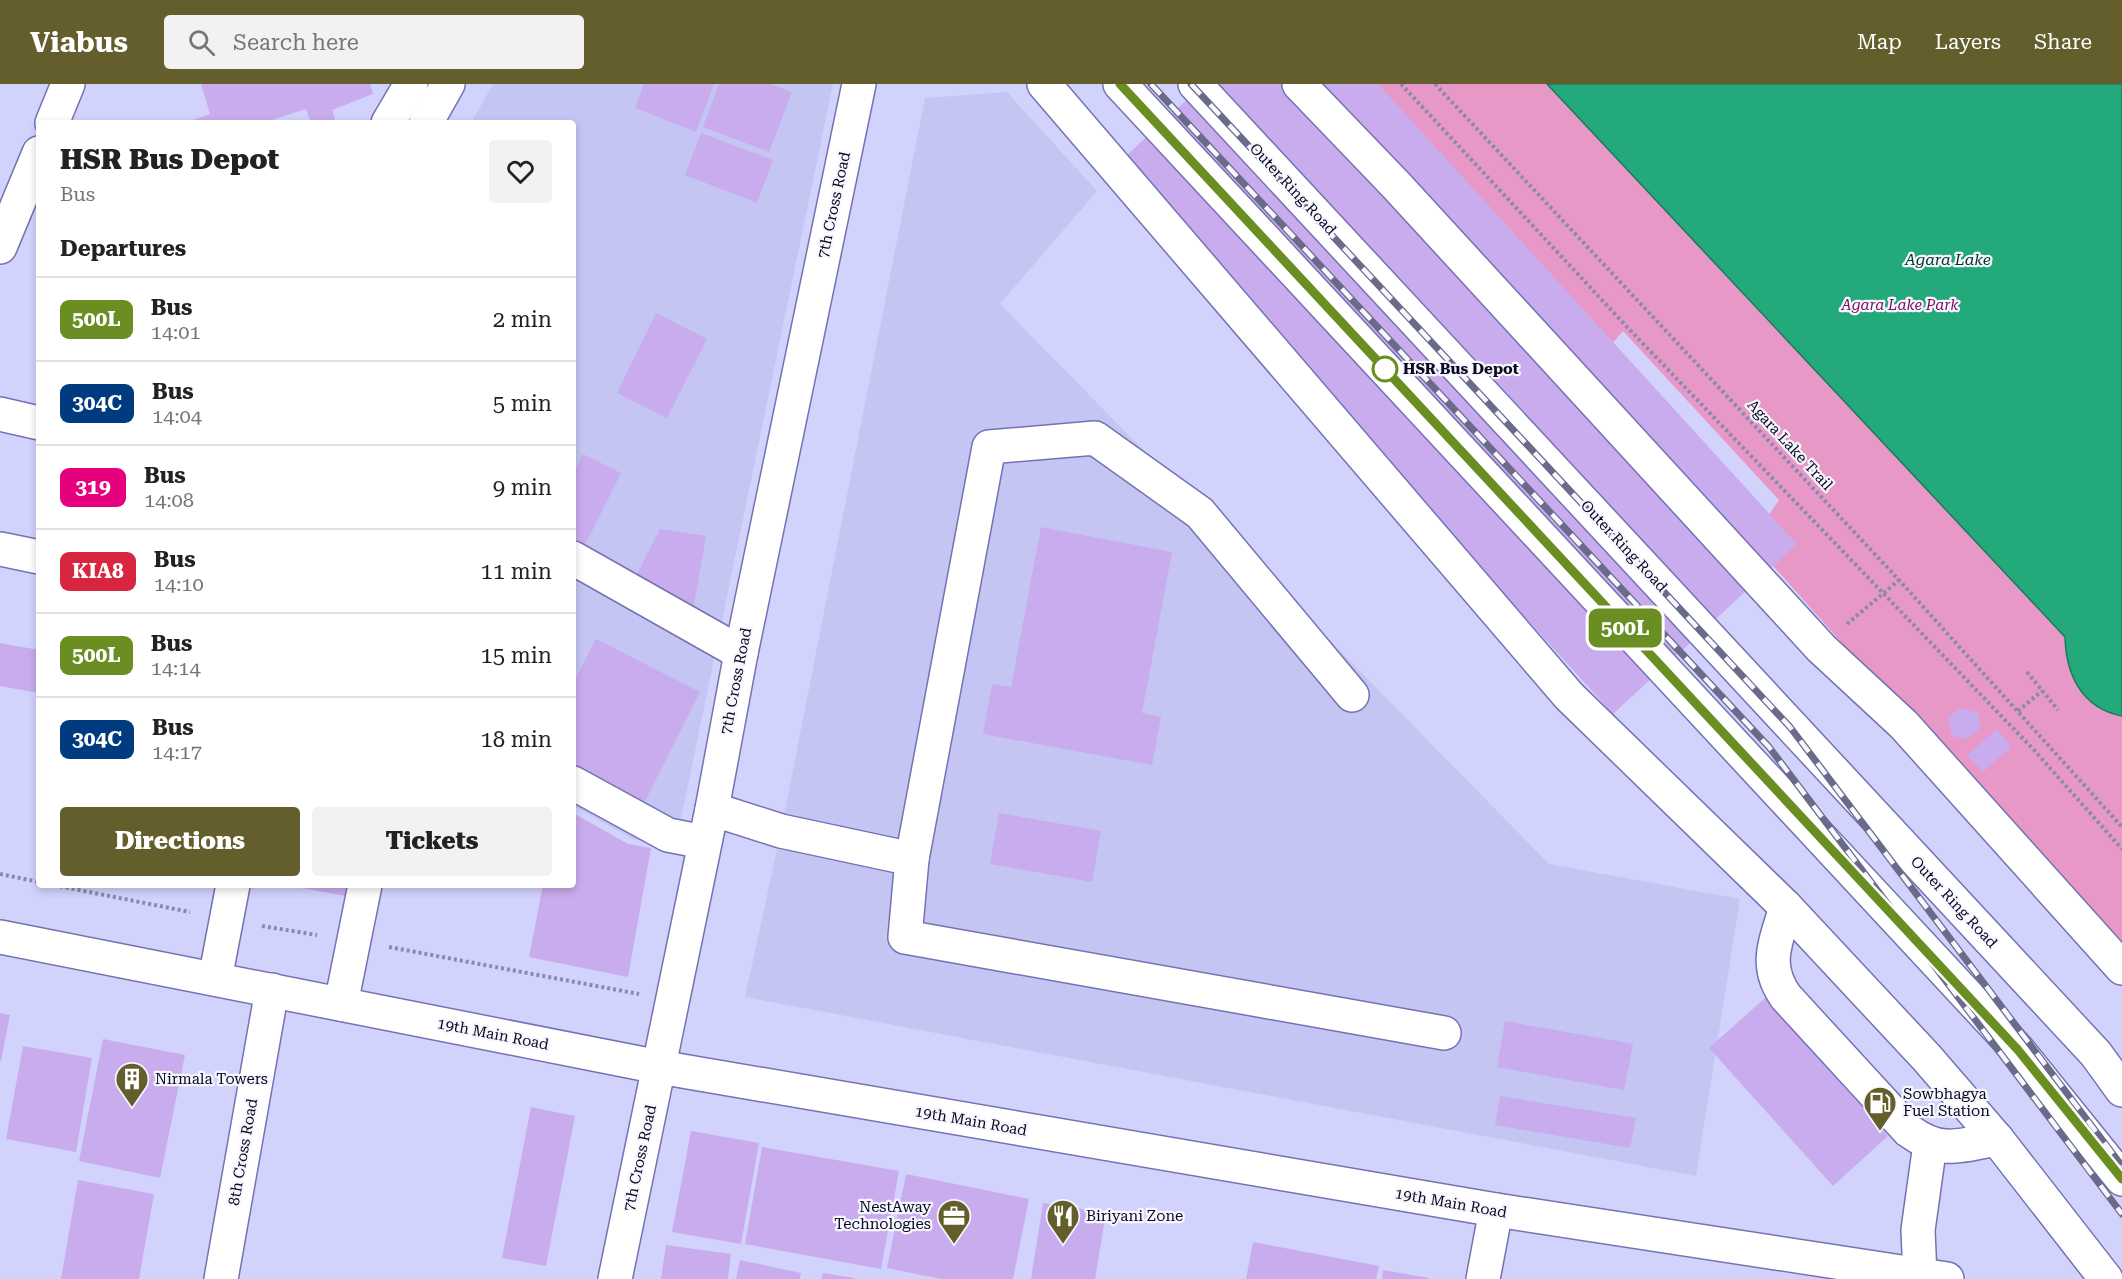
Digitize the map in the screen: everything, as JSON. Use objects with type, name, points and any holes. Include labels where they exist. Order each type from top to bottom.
[{"type":"main road","points":[[53,120],[68,84]]},
{"type":"main road","points":[[390,120],[411,84]]},
{"type":"main road","points":[[428,120],[448,84]]},
{"type":"main road","name":"7th Cross Road","points":[[615,1279],[859,84]]},
{"type":"main road","points":[[1044,84],[1569,696],[1786,907],[1927,1058],[1997,1139],[2106,1279]]},
{"type":"main road","points":[[1120,84],[2018,1050],[2122,1179]]},
{"type":"main road","name":"Outer Ring Road","points":[[1195,84],[2087,1046],[2122,1090]]},
{"type":"main road","points":[[1299,84],[1404,194],[1821,648],[1904,725],[2122,968]]},
{"type":"main road","points":[[0,247],[36,160]]},
{"type":"main road","points":[[0,414],[36,422]]},
{"type":"main road","points":[[1352,695],[1200,513],[1095,438],[989,447],[912,859],[904,937],[1444,1033]]},
{"type":"main road","points":[[0,549],[36,556]]},
{"type":"main road","points":[[576,560],[741,653]]},
{"type":"main road","points":[[576,785],[668,835],[704,842]]},
{"type":"main road","points":[[712,809],[780,831],[912,859]]},
{"type":"main road","points":[[215,979],[232,888]]},
{"type":"main road","points":[[341,1004],[364,888]]},
{"type":"main road","points":[[1786,907],[1775,946],[1773,965],[1776,982],[1909,1131],[1930,1144],[1947,1148],[1997,1139]]},
{"type":"main road","name":"19th Main Road","points":[[0,936],[658,1067],[1496,1210],[1934,1277]]},
{"type":"main road","name":"8th Cross Road","points":[[221,1279],[272,990]]},
{"type":"main road","points":[[1930,1144],[1918,1230],[1934,1277]]},
{"type":"main road","points":[[1483,1279],[1496,1210]]},
{"type":"path","points":[[1401,84],[1881,594],[2034,750],[2122,849]]},
{"type":"path","name":"Agara Lake Trail","points":[[1435,84],[1899,580],[2122,827]]},
{"type":"path","points":[[1821,648],[1899,580]]},
{"type":"path","points":[[2027,672],[2058,710]]},
{"type":"path","points":[[2018,711],[2043,690]]},
{"type":"path","points":[[0,874],[36,881]]},
{"type":"shaded area","points":[[493,84],[833,84],[675,848],[633,839],[576,808],[576,120],[473,120]]},
{"type":"shaded area","points":[[1007,92],[1097,191],[1000,304],[1549,864],[1740,899],[1696,1176],[745,997],[781,831],[925,98]]},
{"type":"green space","name":"Agara Lake Park","points":[[1341,84],[2122,84],[2122,957],[1751,541],[1779,500],[1623,331],[1594,365]]},
{"type":"water","name":"Agara Lake","points":[[1547,84],[2122,84],[2122,716],[2108,712],[2086,697],[2073,676],[2066,651],[2065,637]]},
{"type":"building","points":[[201,84],[370,84],[373,94],[332,110],[335,120],[310,120],[306,109],[272,120],[193,120],[210,114]]},
{"type":"building","points":[[644,84],[714,84],[696,132],[635,108]]},
{"type":"building","points":[[719,84],[770,84],[792,92],[769,152],[703,127]]},
{"type":"building","points":[[1204,84],[1378,84],[1797,544],[1613,714],[1115,166]]},
{"type":"building","points":[[701,133],[773,160],[757,203],[685,175]]},
{"type":"building","points":[[656,313],[707,339],[667,418],[617,393]]},
{"type":"building","points":[[583,454],[621,473],[580,555],[576,553],[576,468]]},
{"type":"building","points":[[1041,527],[1172,552],[1142,713],[1161,717],[1152,765],[983,734],[992,684],[1011,687]]},
{"type":"building","points":[[660,529],[706,536],[693,610],[634,580]]},
{"type":"building","points":[[596,639],[700,692],[643,805],[576,771],[576,678]]},
{"type":"building","points":[[0,643],[36,649],[36,692],[0,686]]},
{"type":"building","points":[[1961,708],[1978,713],[1981,727],[1967,739],[1952,736],[1948,717]]},
{"type":"building","points":[[1997,729],[2011,747],[1983,772],[1967,755]]},
{"type":"building","points":[[999,813],[1101,831],[1092,882],[990,864]]},
{"type":"building","points":[[576,815],[628,844],[651,848],[628,977],[529,957],[542,888],[576,888]]},
{"type":"building","points":[[302,888],[359,888],[357,898]]},
{"type":"building","points":[[1765,998],[1888,1136],[1833,1186],[1709,1048]]},
{"type":"building","points":[[0,1013],[10,1015],[1,1061],[0,1061]]},
{"type":"building","points":[[1505,1021],[1633,1044],[1624,1090],[1497,1067]]},
{"type":"building","name":"Nirmala Towers","points":[[103,1039],[185,1055],[160,1178],[79,1161]]},
{"type":"building","points":[[23,1046],[92,1058],[76,1152],[6,1139]]},
{"type":"building","points":[[1500,1096],[1636,1118],[1630,1148],[1495,1125]]},
{"type":"building","points":[[531,1107],[575,1116],[546,1266],[502,1258]]},
{"type":"building","points":[[691,1131],[759,1143],[741,1244],[672,1232]]},
{"type":"building","points":[[762,1147],[899,1171],[881,1269],[745,1244]]},
{"type":"building","points":[[906,1174],[1029,1199],[1013,1279],[941,1279],[887,1268]]},
{"type":"building","points":[[78,1180],[154,1194],[139,1279],[61,1279]]},
{"type":"building","points":[[1043,1203],[1106,1213],[1095,1279],[1031,1279]]},
{"type":"building","points":[[1253,1242],[1379,1266],[1376,1279],[1246,1279]]},
{"type":"building","points":[[666,1245],[731,1254],[728,1279],[661,1279]]},
{"type":"building","points":[[740,1260],[801,1273],[800,1279],[736,1279]]},
{"type":"building","points":[[1383,1270],[1429,1278],[1429,1279],[1382,1279]]},
{"type":"building","points":[[823,1273],[854,1278],[854,1279],[822,1279]]},
{"type":"railway","points":[[1151,84],[1769,747],[2122,1214]]},
{"type":"railway","points":[[1191,84],[1790,727],[2122,1166]]},
{"type":"bus line","name":"500L","points":[[1120,84],[2018,1050],[2122,1179]]},
{"type":"place","name":"HSR Bus Depot","points":[[1385,369]]},
{"type":"place","name":"Nirmala Towers","points":[[132,1108]]},
{"type":"place","name":"Sowbhagya Fuel Station","points":[[1880,1132]]},
{"type":"place","name":"NestAway Technologies","points":[[954,1245]]},
{"type":"place","name":"Biriyani Zone","points":[[1063,1245]]}]
